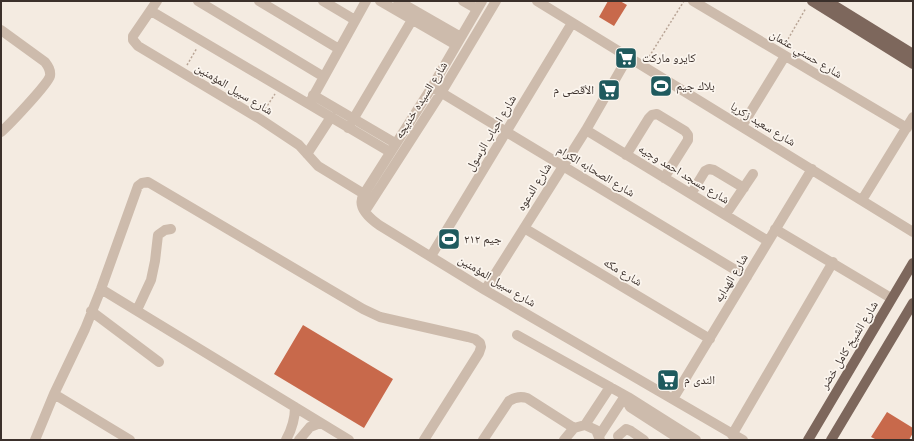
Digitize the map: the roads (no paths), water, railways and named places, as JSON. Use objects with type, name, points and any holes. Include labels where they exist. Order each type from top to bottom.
[{"type":"main road","points":[[827,1],[913,54]]},
{"type":"main road","points":[[809,4],[913,64]]},
{"type":"main road","name":"شارع الشيخ كامل خضر","points":[[808,440],[913,263]]},
{"type":"main road","points":[[831,440],[913,303]]},
{"type":"street","name":"شارع سبيل المؤمنين","points":[[157,1],[133,36],[135,44],[260,119],[296,143],[318,166],[364,194]]},
{"type":"street","points":[[198,1],[324,77]]},
{"type":"street","points":[[259,1],[339,49]]},
{"type":"street","points":[[323,1],[355,20]]},
{"type":"street","points":[[311,100],[366,1]]},
{"type":"street","points":[[380,1],[412,20],[459,41]]},
{"type":"street","points":[[398,1],[459,41]]},
{"type":"street","points":[[463,1],[480,5]]},
{"type":"street","name":"شارع السيده خديجه","points":[[365,211],[441,94],[496,1]]},
{"type":"street","name":"شارع سعيد زكريا","points":[[537,1],[643,67],[812,168],[913,232]]},
{"type":"street","name":"شارع حسني عثمان","points":[[693,1],[906,128]]},
{"type":"street","name":"شارع السيده خديجه","points":[[364,194],[432,87],[480,5]]},
{"type":"street","points":[[151,11],[280,87],[311,100],[392,148]]},
{"type":"street","points":[[351,123],[412,20]]},
{"type":"street","name":"شارع احباب الرسول","points":[[431,256],[572,23]]},
{"type":"street","points":[[1,30],[45,62],[50,69],[50,75],[41,88],[12,122],[1,132]]},
{"type":"street","points":[[742,126],[782,54]]},
{"type":"street","name":"شارع الدعوه","points":[[486,290],[562,166],[586,130],[628,57]]},
{"type":"street","name":"شارع الصحابه الكرام","points":[[432,87],[441,94],[747,277]]},
{"type":"street","points":[[311,100],[331,117],[351,123]]},
{"type":"street","points":[[626,155],[649,118],[652,115],[657,114],[685,131],[688,135],[688,140],[664,178]]},
{"type":"street","points":[[307,154],[331,117]]},
{"type":"street","points":[[862,200],[913,117]]},
{"type":"street","name":"شارع مسجد احمد وجيه","points":[[586,130],[768,241]]},
{"type":"street","name":"شارع الهدايه","points":[[673,399],[812,168]]},
{"type":"street","points":[[691,194],[705,171],[710,169],[744,188]]},
{"type":"street","points":[[726,214],[753,174]]},
{"type":"street","points":[[35,440],[54,394],[92,312],[138,186],[142,182],[148,182],[363,309],[380,317],[468,337],[480,342],[481,347],[479,353],[424,440]]},
{"type":"street","points":[[364,194],[361,200],[362,208],[365,211]]},
{"type":"street","name":"شارع سبيل المؤمنين","points":[[365,211],[368,216],[379,225],[486,290],[732,435],[743,440]]},
{"type":"street","name":"شارع مكه","points":[[524,228],[710,339]]},
{"type":"street","points":[[137,310],[148,288],[154,270],[158,235],[165,230],[171,229]]},
{"type":"street","points":[[775,229],[833,262],[891,298]]},
{"type":"street","points":[[732,435],[833,262]]},
{"type":"street","points":[[101,289],[348,440]]},
{"type":"street","points":[[92,312],[159,362]]},
{"type":"street","points":[[517,335],[627,396],[696,440]]},
{"type":"street","points":[[585,425],[610,387]]},
{"type":"street","points":[[54,394],[130,440]]},
{"type":"street","points":[[600,438],[605,427],[627,396]]},
{"type":"street","points":[[627,396],[627,401],[630,407],[681,440]]},
{"type":"street","points":[[483,440],[509,401],[514,398],[521,397],[527,398],[574,428]]},
{"type":"street","points":[[542,400],[558,411],[558,417]]},
{"type":"street","points":[[527,404],[551,419],[555,420],[558,417]]},
{"type":"street","points":[[286,440],[294,425],[295,407]]},
{"type":"street","points":[[299,440],[310,427],[320,423]]},
{"type":"street","points":[[564,440],[574,428],[585,425],[593,428],[600,438]]},
{"type":"street","points":[[605,427],[621,438],[623,430],[629,430],[644,440]]},
{"type":"place","name":"كايرو ماركت","points":[[626,58]]},
{"type":"place","name":"بلاك جيم","points":[[661,86]]},
{"type":"place","name":"الأقصى م","points":[[609,90]]},
{"type":"place","name":"جيم ٢١٢","points":[[449,239]]},
{"type":"place","name":"الندى م","points":[[668,380]]}]
